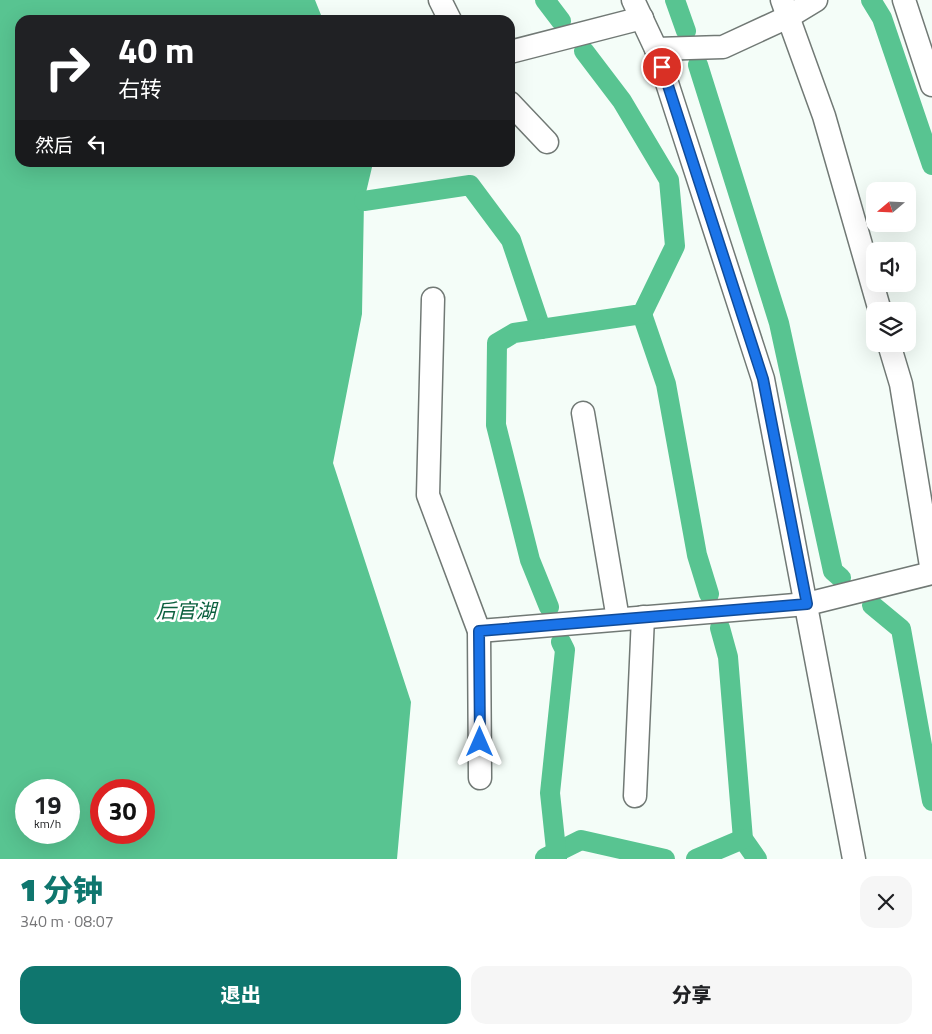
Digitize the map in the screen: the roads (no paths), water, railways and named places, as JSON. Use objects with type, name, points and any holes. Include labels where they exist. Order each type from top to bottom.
[{"type":"street","points":[[440,0],[448,15]]},
{"type":"street","points":[[656,49],[723,47],[785,8],[816,0]]},
{"type":"street","points":[[904,0],[932,86]]},
{"type":"street","points":[[785,8],[824,116],[877,302]]},
{"type":"street","points":[[515,50],[637,9],[656,49],[763,379],[854,859]]},
{"type":"street","points":[[515,107],[547,142]]},
{"type":"street","points":[[433,299],[428,495],[479,631],[480,778]]},
{"type":"street","points":[[479,631],[807,604],[932,573],[901,384],[892,352]]},
{"type":"street","points":[[583,413],[618,619]]},
{"type":"street","points":[[635,796],[643,617]]},
{"type":"water","name":"后官湖","points":[[0,0],[315,0],[321,15],[15,15],[15,167],[372,167],[364,201],[362,314],[333,463],[411,702],[397,859],[0,859]]},
{"type":"waterway","points":[[545,0],[561,21]]},
{"type":"waterway","points":[[675,0],[686,31]]},
{"type":"waterway","points":[[871,0],[882,18],[932,165]]},
{"type":"waterway","points":[[549,607],[530,560],[496,425],[497,343],[514,333],[642,314],[675,246],[669,180],[622,101],[584,51]]},
{"type":"waterway","points":[[698,65],[779,323],[833,571],[841,578]]},
{"type":"waterway","points":[[364,201],[470,185],[511,240],[541,329]]},
{"type":"waterway","points":[[642,314],[666,384],[697,555],[709,594]]},
{"type":"waterway","points":[[872,605],[901,629],[932,801]]},
{"type":"waterway","points":[[720,628],[728,657],[743,839],[757,859]]},
{"type":"waterway","points":[[557,859],[550,793],[565,650],[561,642]]},
{"type":"waterway","points":[[696,859],[743,839]]},
{"type":"waterway","points":[[545,858],[581,840],[665,859]]}]
